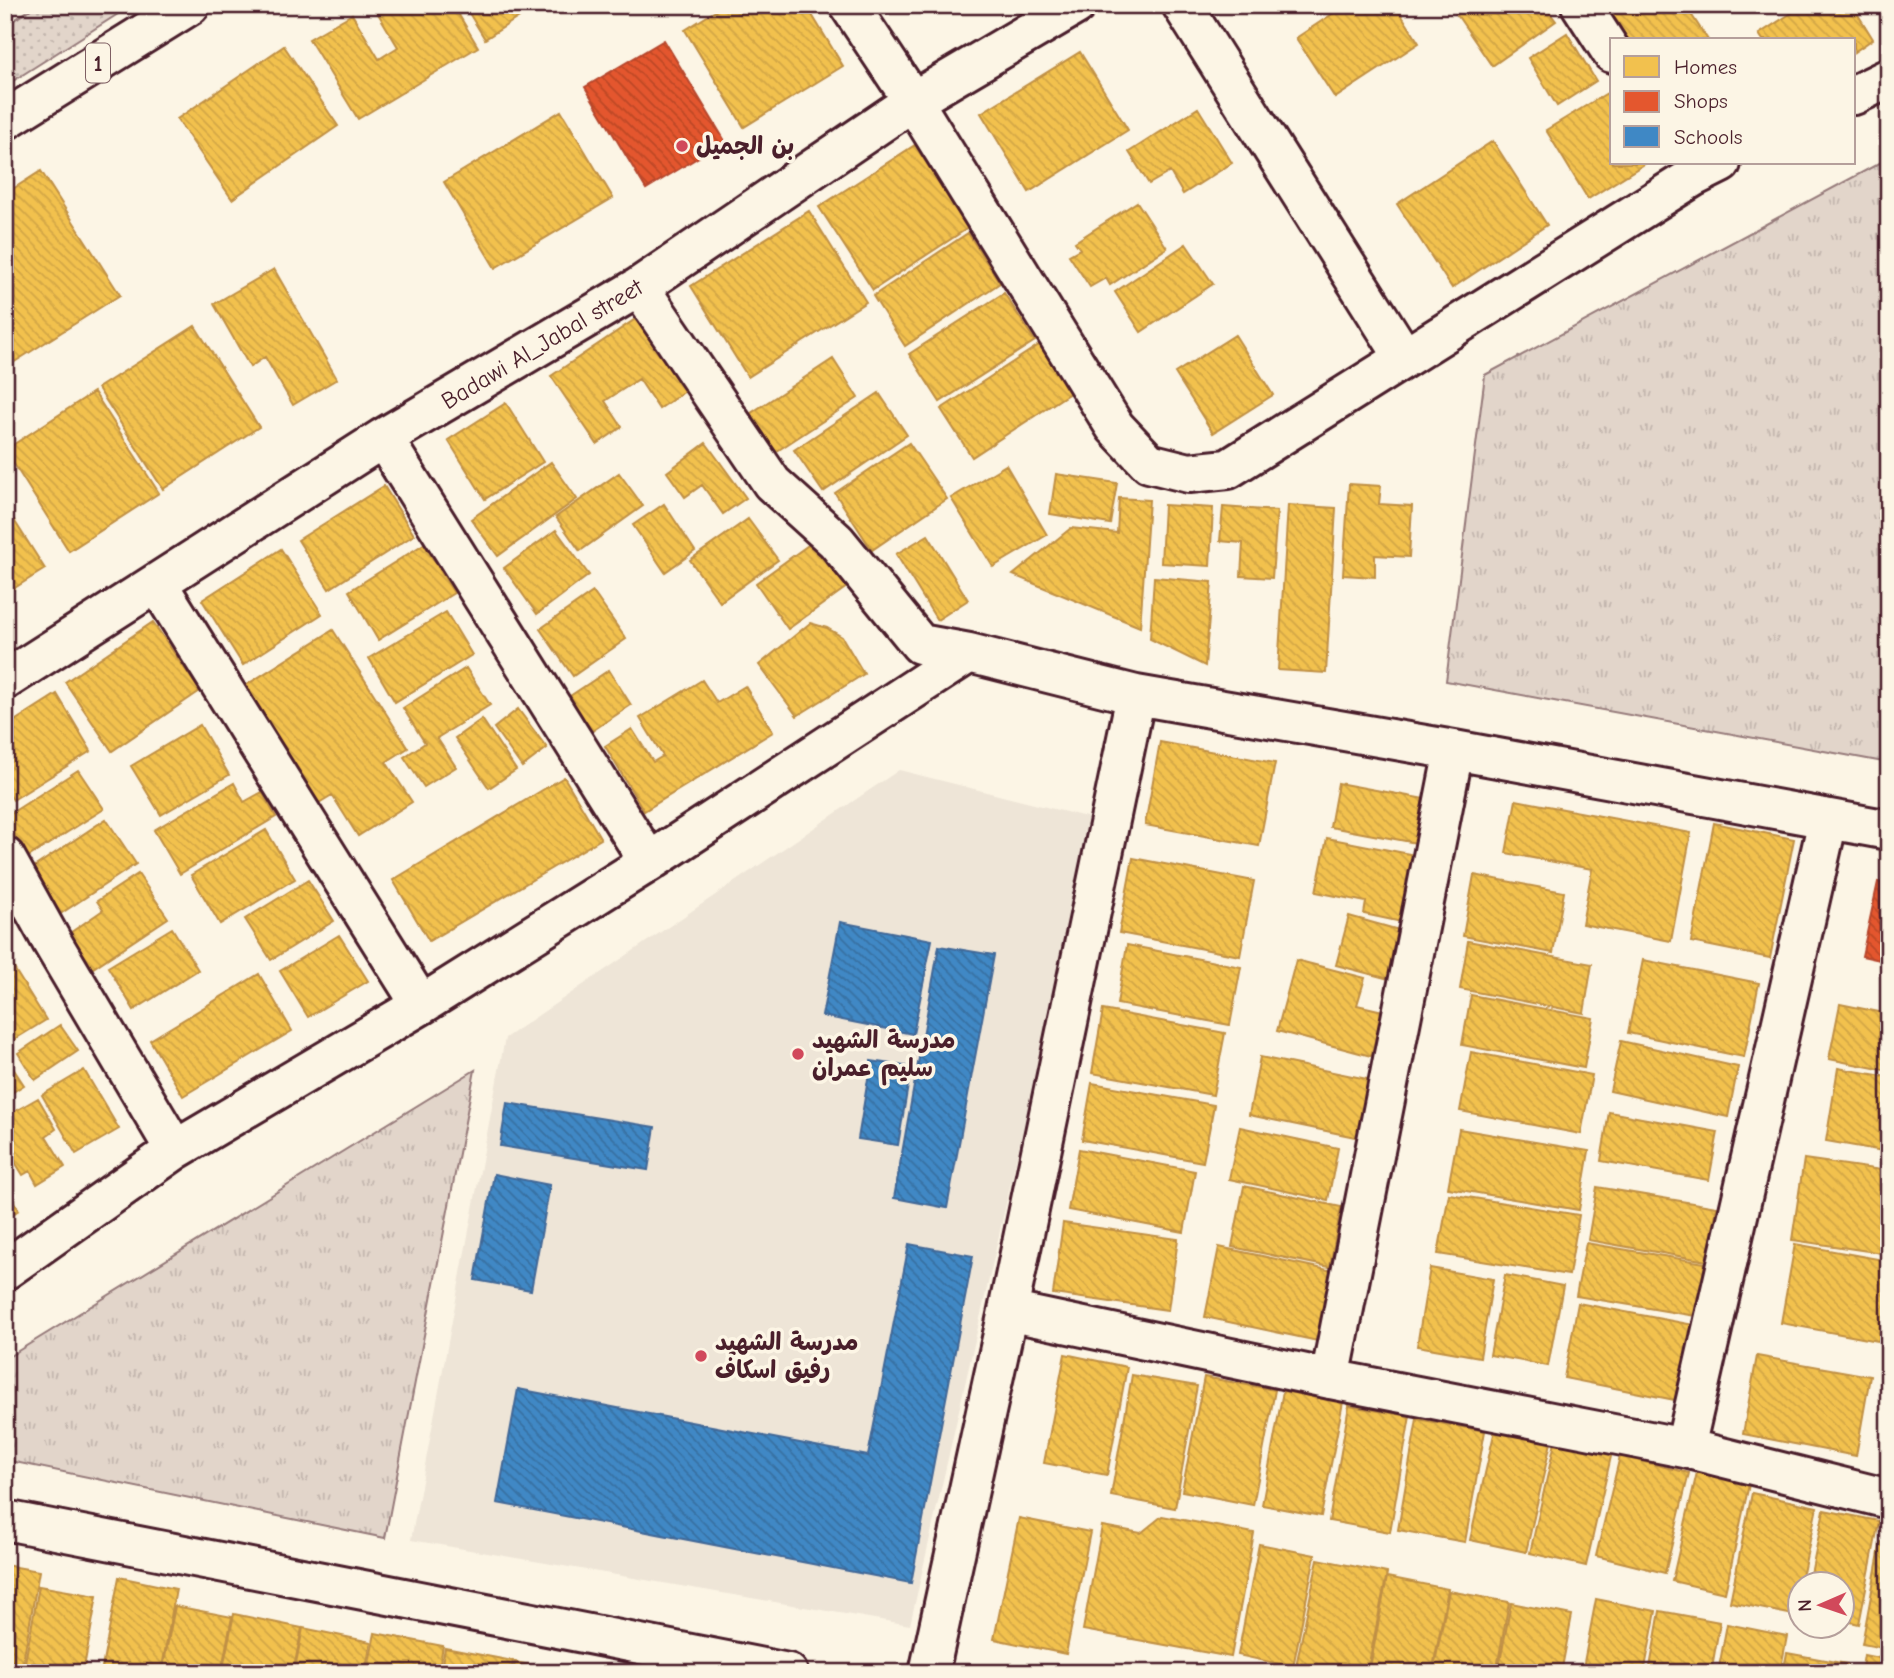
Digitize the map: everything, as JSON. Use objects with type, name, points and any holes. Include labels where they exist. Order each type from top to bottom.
[{"type":"street","name":"1","points":[[5,120],[190,5]]},
{"type":"street","points":[[849,5],[913,101],[1115,426],[1149,463],[1189,473],[1228,468],[1699,168]]},
{"type":"street","name":"Badawi Al_Jabal street","points":[[5,680],[383,438],[639,287],[913,101],[1076,5]]},
{"type":"street","points":[[1182,5],[1404,357]]},
{"type":"street","points":[[1581,5],[1610,50]]},
{"type":"street","points":[[1856,94],[1889,78]]},
{"type":"street","points":[[639,287],[772,482],[836,541],[920,643],[1136,695],[1889,830]]},
{"type":"street","points":[[383,438],[649,862]]},
{"type":"street","points":[[158,583],[421,1005]]},
{"type":"street","points":[[5,1270],[175,1150],[421,1005],[649,862],[969,653]]},
{"type":"street","points":[[929,1673],[1008,1311],[1136,695]]},
{"type":"street","points":[[1330,1379],[1454,750]]},
{"type":"street","points":[[1685,1448],[1828,820]]},
{"type":"street","points":[[5,857],[175,1150]]},
{"type":"street","points":[[1008,1311],[1330,1379],[1685,1448],[1889,1499]]},
{"type":"street","points":[[5,1520],[788,1673]]},
{"type":"shaded area","points":[[899,770],[1094,819],[910,1625],[411,1540],[505,1038]]},
{"type":"green space","points":[[37,5],[132,5],[5,86],[5,26]]},
{"type":"green space","points":[[1889,158],[1889,763],[1446,681],[1485,375]]},
{"type":"green space","points":[[475,1070],[385,1538],[5,1460],[5,1359]]},
{"type":"building: Homes","points":[[373,5],[453,5],[478,47],[358,119],[309,39],[352,14],[379,59],[398,47]]},
{"type":"building: Homes","points":[[464,5],[538,5],[485,39]]},
{"type":"building: Homes","points":[[725,5],[806,5],[843,66],[744,127],[685,30]]},
{"type":"building: Homes","points":[[1346,5],[1395,5],[1419,43],[1335,98],[1296,38]]},
{"type":"building: Homes","points":[[1459,5],[1544,5],[1556,21],[1492,66],[1453,9]]},
{"type":"building: Homes","points":[[1604,5],[1685,5],[1707,38],[1616,38]]},
{"type":"building: Homes","points":[[1804,5],[1852,5],[1873,39],[1856,51],[1856,38],[1762,38],[1759,34]]},
{"type":"building: Homes","points":[[1567,33],[1596,81],[1557,106],[1528,58]]},
{"type":"building: Homes","points":[[284,46],[338,126],[232,199],[177,119]]},
{"type":"building: Homes","points":[[1080,52],[1128,130],[1029,192],[981,113]]},
{"type":"building: Homes","points":[[1610,91],[1610,164],[1644,164],[1588,199],[1546,130]]},
{"type":"building: Homes","points":[[1198,108],[1232,163],[1183,194],[1170,172],[1149,184],[1129,152]]},
{"type":"building: Homes","points":[[561,111],[613,198],[495,268],[444,182]]},
{"type":"building: Homes","points":[[1493,141],[1547,225],[1452,288],[1397,204]]},
{"type":"building: Homes","points":[[915,145],[968,228],[873,290],[819,207]]},
{"type":"building: Homes","points":[[41,171],[120,295],[5,368],[5,194]]},
{"type":"building: Homes","points":[[1137,202],[1167,248],[1110,285],[1106,278],[1090,287],[1069,255],[1080,249],[1075,242]]},
{"type":"building: Homes","points":[[809,211],[866,302],[748,377],[691,286]]},
{"type":"building: Homes","points":[[968,233],[1000,283],[905,346],[873,296]]},
{"type":"building: Homes","points":[[1186,244],[1213,284],[1141,332],[1115,292]]},
{"type":"building: Homes","points":[[274,269],[337,379],[293,405],[265,357],[250,367],[214,304]]},
{"type":"building: Homes","points":[[1004,293],[1035,341],[940,402],[909,354]]},
{"type":"building: Homes","points":[[643,314],[691,387],[659,409],[639,379],[605,401],[622,427],[597,444],[551,376]]},
{"type":"building: Homes","points":[[195,326],[259,427],[163,489],[98,388]]},
{"type":"building: Homes","points":[[1235,335],[1273,395],[1213,433],[1175,373]]},
{"type":"building: Homes","points":[[1048,339],[1079,387],[972,457],[941,409]]},
{"type":"building: Homes","points":[[833,359],[858,398],[765,459],[739,421]]},
{"type":"building: Homes","points":[[94,392],[159,493],[69,551],[5,450]]},
{"type":"building: Homes","points":[[879,393],[907,435],[823,492],[794,450]]},
{"type":"building: Homes","points":[[506,403],[543,462],[485,499],[448,440]]},
{"type":"building: Homes","points":[[706,443],[746,498],[723,514],[702,485],[685,497],[667,472]]},
{"type":"building: Homes","points":[[909,443],[947,499],[872,550],[835,493]]},
{"type":"building: Homes","points":[[551,462],[577,499],[498,556],[471,519]]},
{"type":"building: Homes","points":[[1006,465],[1047,535],[993,567],[951,498]]},
{"type":"building: Homes","points":[[619,473],[643,506],[580,551],[556,517]]},
{"type":"building: Homes","points":[[1056,474],[1117,483],[1110,524],[1050,514]]},
{"type":"building: Homes","points":[[1349,484],[1381,486],[1379,504],[1412,506],[1409,557],[1375,555],[1375,577],[1343,575]]},
{"type":"building: Homes","points":[[384,486],[414,535],[329,589],[298,540]]},
{"type":"building: Homes","points":[[1119,498],[1149,500],[1140,627],[1013,575],[1071,528],[1117,533]]},
{"type":"building: Homes","points":[[664,504],[695,551],[665,572],[633,525]]},
{"type":"building: Homes","points":[[1164,505],[1213,508],[1210,566],[1161,563]]},
{"type":"building: Homes","points":[[1288,505],[1336,508],[1326,673],[1278,670]]},
{"type":"building: Homes","points":[[5,506],[45,569],[5,594]]},
{"type":"building: Homes","points":[[1223,507],[1277,511],[1272,578],[1241,576],[1243,543],[1220,541]]},
{"type":"building: Homes","points":[[748,519],[778,560],[720,602],[690,560]]},
{"type":"building: Homes","points":[[556,530],[589,575],[537,614],[504,568]]},
{"type":"building: Homes","points":[[928,535],[968,600],[937,620],[896,554]]},
{"type":"building: Homes","points":[[818,538],[851,584],[788,629],[756,583]]},
{"type":"building: Homes","points":[[424,544],[454,593],[378,640],[349,591]]},
{"type":"building: Homes","points":[[281,549],[322,614],[243,665],[202,600]]},
{"type":"building: Homes","points":[[1154,577],[1212,582],[1205,666],[1150,639]]},
{"type":"building: Homes","points":[[593,592],[626,639],[573,676],[540,629]]},
{"type":"building: Homes","points":[[446,612],[472,655],[395,702],[369,658]]},
{"type":"building: Homes","points":[[153,622],[200,691],[112,751],[65,682]]},
{"type":"building: Homes","points":[[810,623],[827,628],[842,637],[864,674],[797,716],[759,665]]},
{"type":"building: Homes","points":[[333,630],[408,748],[386,762],[412,802],[358,836],[332,795],[314,806],[240,689]]},
{"type":"building: Homes","points":[[466,668],[490,705],[437,738],[456,767],[424,787],[404,757],[425,743],[403,708]]},
{"type":"building: Homes","points":[[609,670],[631,705],[589,733],[567,698]]},
{"type":"building: Homes","points":[[702,680],[717,703],[745,686],[773,732],[644,811],[605,746],[632,729],[653,762],[663,756],[640,718]]},
{"type":"building: Homes","points":[[57,694],[91,751],[13,800],[5,788],[5,727]]},
{"type":"building: Homes","points":[[518,709],[547,748],[522,767],[494,728]]},
{"type":"building: Homes","points":[[482,719],[516,770],[489,788],[455,738]]},
{"type":"building: Homes","points":[[200,725],[229,775],[161,815],[131,766]]},
{"type":"building: Homes","points":[[1160,742],[1275,763],[1259,846],[1145,825]]},
{"type":"building: Homes","points":[[78,770],[104,809],[28,857],[5,817]]},
{"type":"building: Homes","points":[[564,777],[601,839],[429,941],[393,880]]},
{"type":"building: Homes","points":[[234,783],[244,802],[262,792],[276,817],[180,874],[154,830]]},
{"type":"building: Homes","points":[[1338,783],[1430,800],[1422,844],[1330,827]]},
{"type":"building: Homes","points":[[1516,800],[1691,833],[1671,941],[1582,924],[1592,869],[1506,853]]},
{"type":"building: Homes","points":[[106,819],[136,864],[54,918],[25,873]]},
{"type":"building: Homes","points":[[1714,823],[1794,839],[1770,958],[1691,942]]},
{"type":"building: Homes","points":[[266,830],[295,879],[220,924],[191,875]]},
{"type":"building: Homes","points":[[1327,838],[1415,855],[1402,922],[1364,914],[1366,902],[1316,892]]},
{"type":"building: Homes","points":[[1133,858],[1254,881],[1240,956],[1119,933]]},
{"type":"building: Homes","points":[[138,874],[168,918],[90,970],[67,935],[103,910],[97,901]]},
{"type":"building: Homes","points":[[1474,875],[1564,892],[1553,953],[1463,936]]},
{"type":"building: Homes","points":[[308,880],[334,921],[271,960],[245,919]]},
{"type":"building: Homes","points":[[1349,916],[1406,932],[1393,980],[1336,965]]},
{"type":"building: Homes","points":[[172,928],[198,970],[134,1010],[108,967]]},
{"type":"building: Homes","points":[[339,935],[368,981],[308,1017],[280,971]]},
{"type":"building: Homes","points":[[1468,941],[1592,964],[1584,1013],[1460,989]]},
{"type":"building: Homes","points":[[1127,945],[1241,967],[1230,1025],[1117,1004]]},
{"type":"building: Homes","points":[[1296,960],[1365,978],[1357,1005],[1383,1011],[1371,1056],[1277,1031]]},
{"type":"building: Homes","points":[[1643,960],[1759,983],[1744,1057],[1628,1033]]},
{"type":"building: Homes","points":[[10,962],[46,1020],[7,1044],[5,965]]},
{"type":"building: Homes","points":[[259,974],[292,1031],[183,1096],[150,1040]]},
{"type":"building: Homes","points":[[1471,995],[1593,1018],[1584,1068],[1462,1045]]},
{"type":"building: Homes","points":[[1840,1004],[1889,1014],[1889,1071],[1829,1059]]},
{"type":"building: Homes","points":[[1103,1010],[1225,1033],[1213,1095],[1092,1073]]},
{"type":"building: Homes","points":[[60,1025],[78,1051],[35,1080],[18,1053]]},
{"type":"building: Homes","points":[[1621,1041],[1738,1067],[1728,1117],[1610,1091]]},
{"type":"building: Homes","points":[[1471,1052],[1592,1075],[1581,1134],[1460,1111]]},
{"type":"building: Homes","points":[[5,1056],[24,1085],[5,1097]]},
{"type":"building: Homes","points":[[1260,1057],[1377,1081],[1365,1139],[1249,1115]]},
{"type":"building: Homes","points":[[1838,1068],[1889,1077],[1889,1152],[1826,1141]]},
{"type":"building: Homes","points":[[84,1070],[119,1129],[76,1154],[42,1095]]},
{"type":"building: Homes","points":[[1092,1083],[1214,1105],[1203,1162],[1082,1140]]},
{"type":"building: Homes","points":[[38,1098],[56,1129],[46,1136],[65,1167],[37,1184],[30,1171],[23,1175],[5,1146],[5,1117]]},
{"type":"building: Homes","points":[[1609,1112],[1718,1132],[1709,1180],[1601,1161]]},
{"type":"building: Homes","points":[[1240,1127],[1338,1148],[1328,1200],[1229,1179]]},
{"type":"building: Homes","points":[[1459,1129],[1589,1151],[1579,1210],[1448,1188]]},
{"type":"building: Homes","points":[[1079,1149],[1195,1171],[1184,1232],[1068,1210]]},
{"type":"building: Homes","points":[[1804,1159],[1889,1171],[1889,1254],[1792,1240]]},
{"type":"building: Homes","points":[[1244,1186],[1341,1207],[1330,1267],[1232,1247]]},
{"type":"building: Homes","points":[[1597,1187],[1717,1207],[1707,1261],[1588,1240]]},
{"type":"building: Homes","points":[[5,1188],[19,1210],[5,1219]]},
{"type":"building: Homes","points":[[1449,1194],[1579,1215],[1569,1275],[1438,1254]]},
{"type":"building: Homes","points":[[1063,1223],[1178,1239],[1168,1310],[1053,1294]]},
{"type":"building: Homes","points":[[1586,1243],[1705,1263],[1696,1316],[1576,1296]]},
{"type":"building: Homes","points":[[1795,1244],[1889,1261],[1889,1343],[1781,1323]]},
{"type":"building: Homes","points":[[1219,1247],[1333,1271],[1318,1341],[1205,1317]]},
{"type":"building: Homes","points":[[1430,1268],[1493,1279],[1480,1357],[1417,1346]]},
{"type":"building: Homes","points":[[1505,1275],[1563,1286],[1548,1366],[1490,1355]]},
{"type":"building: Homes","points":[[1578,1303],[1699,1326],[1685,1402],[1564,1378]]},
{"type":"building: Homes","points":[[1065,1354],[1127,1367],[1107,1475],[1044,1463]]},
{"type":"building: Homes","points":[[1757,1356],[1870,1376],[1856,1456],[1743,1434]]},
{"type":"building: Homes","points":[[1132,1375],[1197,1386],[1175,1508],[1111,1496]]},
{"type":"building: Homes","points":[[1204,1377],[1275,1390],[1253,1505],[1182,1491]]},
{"type":"building: Homes","points":[[1283,1391],[1343,1402],[1321,1516],[1262,1505]]},
{"type":"building: Homes","points":[[1349,1406],[1410,1416],[1390,1532],[1329,1521]]},
{"type":"building: Homes","points":[[1417,1419],[1485,1431],[1465,1542],[1398,1530]]},
{"type":"building: Homes","points":[[1496,1425],[1552,1438],[1526,1552],[1470,1540]]},
{"type":"building: Homes","points":[[1556,1438],[1612,1452],[1586,1566],[1530,1553]]},
{"type":"building: Homes","points":[[1620,1456],[1689,1473],[1665,1573],[1596,1556]]},
{"type":"building: Homes","points":[[1698,1468],[1750,1480],[1725,1593],[1672,1581]]},
{"type":"building: Homes","points":[[1752,1493],[1817,1507],[1804,1570],[1786,1570],[1786,1613],[1730,1602]]},
{"type":"building: Homes","points":[[1824,1510],[1879,1521],[1859,1624],[1856,1623],[1856,1570],[1812,1570]]},
{"type":"building: Homes","points":[[1162,1516],[1254,1533],[1231,1657],[1083,1630],[1102,1526],[1141,1533]]},
{"type":"building: Homes","points":[[1019,1518],[1090,1532],[1066,1654],[994,1639]]},
{"type":"building: Homes","points":[[1881,1542],[1889,1544],[1889,1649],[1862,1644]]},
{"type":"building: Homes","points":[[1259,1544],[1315,1555],[1293,1667],[1238,1655]]},
{"type":"building: Homes","points":[[1318,1559],[1387,1573],[1367,1673],[1329,1673],[1296,1666]]},
{"type":"building: Homes","points":[[5,1565],[39,1571],[21,1673],[5,1670]]},
{"type":"building: Homes","points":[[119,1577],[176,1589],[161,1673],[101,1673]]},
{"type":"building: Homes","points":[[1387,1577],[1448,1589],[1432,1673],[1369,1673]]},
{"type":"building: Homes","points":[[39,1586],[97,1596],[83,1673],[23,1673]]},
{"type":"building: Homes","points":[[1449,1591],[1509,1602],[1496,1673],[1433,1673]]},
{"type":"building: Homes","points":[[1596,1599],[1656,1611],[1644,1673],[1582,1673]]},
{"type":"building: Homes","points":[[1511,1603],[1572,1615],[1561,1673],[1498,1673]]},
{"type":"building: Homes","points":[[175,1606],[232,1617],[221,1673],[162,1673]]},
{"type":"building: Homes","points":[[1660,1611],[1720,1622],[1711,1673],[1649,1673]]},
{"type":"building: Homes","points":[[234,1614],[302,1628],[293,1673],[222,1673]]},
{"type":"building: Homes","points":[[1727,1624],[1786,1636],[1780,1673],[1718,1673]]},
{"type":"building: Homes","points":[[303,1628],[371,1642],[365,1673],[294,1673]]},
{"type":"building: Homes","points":[[375,1633],[443,1646],[438,1673],[367,1673]]},
{"type":"building: Homes","points":[[445,1648],[513,1661],[511,1673],[440,1673]]},
{"type":"building: Homes","points":[[1787,1653],[1847,1664],[1845,1673],[1783,1673]]},
{"type":"building: Homes","points":[[1864,1655],[1889,1660],[1889,1673],[1861,1673]]},
{"type":"building: Homes","points":[[515,1662],[569,1673],[513,1673]]},
{"type":"building: Shops","points":[[664,40],[725,141],[646,189],[585,87]]},
{"type":"building: Shops","points":[[1878,882],[1889,884],[1889,962],[1862,956]]},
{"type":"building: Schools","points":[[840,922],[932,940],[913,1034],[822,1016]]},
{"type":"building: Schools","points":[[939,946],[994,955],[947,1208],[894,1198]]},
{"type":"building: Schools","points":[[871,1061],[911,1067],[898,1145],[858,1139]]},
{"type":"building: Schools","points":[[507,1103],[655,1127],[648,1170],[500,1146]]},
{"type":"building: Schools","points":[[494,1174],[550,1185],[531,1290],[475,1280]]},
{"type":"building: Schools","points":[[909,1244],[973,1256],[911,1583],[497,1503],[518,1389],[868,1456]]},
{"type":"place","name":"بن الجميل","points":[[682,146]]},
{"type":"place","name":"مدرسة الشهيد سليم عمران","points":[[798,1054]]},
{"type":"place","name":"مدرسة الشهيد رفيق اسكاف","points":[[701,1356]]}]
